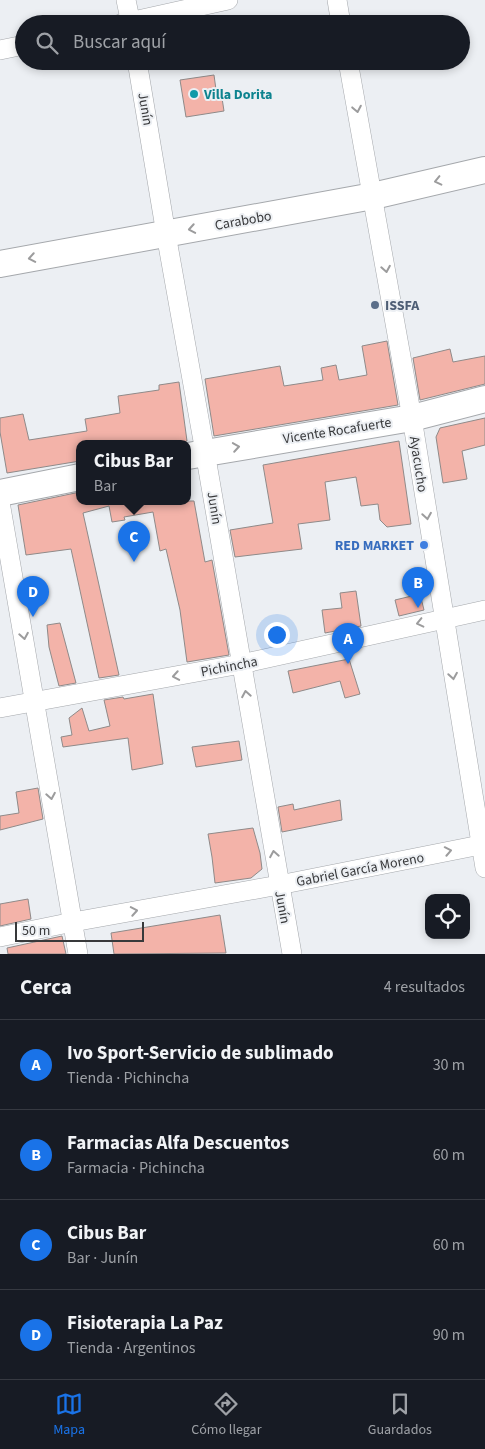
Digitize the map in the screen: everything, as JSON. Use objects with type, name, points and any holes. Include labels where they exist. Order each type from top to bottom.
[{"type":"main road","name":"Carabobo","points":[[0,264],[373,196],[485,170]]},
{"type":"main road","name":"Vicente Rocafuerte","points":[[197,454],[412,418],[485,399]]},
{"type":"main road","points":[[0,493],[76,478]]},
{"type":"street","points":[[126,0],[127,15]]},
{"type":"street","points":[[162,15],[228,0]]},
{"type":"street","points":[[337,0],[340,15]]},
{"type":"street","points":[[0,50],[15,47]]},
{"type":"street","name":"Junín","points":[[139,70],[166,234],[197,454],[241,664],[292,954]]},
{"type":"street","name":"Ayacucho","points":[[350,70],[412,418],[443,618],[483,844],[485,868]]},
{"type":"street","points":[[0,502],[78,954]]},
{"type":"street","name":"Pichincha","points":[[0,708],[241,664],[485,610]]},
{"type":"street","name":"Gabriel García Moreno","points":[[0,937],[279,885],[483,844]]},
{"type":"building","name":"Villa Dorita","points":[[214,75],[217,97],[222,98],[224,111],[186,117],[180,80]]},
{"type":"building","points":[[387,341],[398,405],[214,436],[205,379],[280,366],[284,386],[323,380],[321,368],[336,365],[339,380],[367,375],[362,346]]},
{"type":"building","points":[[450,349],[453,362],[485,356],[485,384],[420,400],[413,358]]},
{"type":"building","points":[[179,382],[187,440],[76,440],[76,462],[7,473],[0,432],[0,418],[23,414],[29,440],[87,431],[85,419],[120,413],[118,396],[159,390],[159,385]]},
{"type":"building","points":[[485,418],[485,445],[462,451],[467,479],[443,483],[436,437],[440,428]]},
{"type":"building","points":[[399,441],[411,524],[387,527],[380,520],[378,504],[361,506],[356,477],[325,482],[330,520],[298,524],[302,549],[235,557],[230,530],[273,523],[263,465]]},
{"type":"building","points":[[76,493],[76,505],[191,505],[191,501],[194,501],[205,562],[212,560],[229,655],[187,662],[180,610],[166,549],[160,551],[153,512],[124,517],[125,520],[112,522],[109,506],[83,513],[119,675],[99,678],[71,549],[26,555],[18,505]]},
{"type":"building","points":[[356,591],[361,626],[325,633],[322,610],[342,608],[340,593]]},
{"type":"building","points":[[420,594],[424,610],[399,616],[395,600]]},
{"type":"building","points":[[60,623],[76,683],[59,686],[49,647],[47,625]]},
{"type":"building","points":[[349,659],[360,694],[345,698],[340,681],[293,693],[288,671]]},
{"type":"building","points":[[153,694],[163,764],[132,770],[128,738],[63,747],[61,737],[72,735],[69,718],[82,708],[89,731],[110,726],[104,700]]},
{"type":"building","points":[[239,741],[242,760],[196,767],[192,747]]},
{"type":"building","points":[[38,788],[43,819],[0,830],[0,816],[19,813],[16,792]]},
{"type":"building","points":[[340,800],[342,820],[282,832],[278,807],[293,804],[294,810]]},
{"type":"building","points":[[253,828],[262,869],[251,878],[215,883],[208,834]]},
{"type":"building","points":[[28,899],[31,919],[0,926],[0,904]]},
{"type":"building","points":[[220,915],[226,953],[114,954],[111,933]]},
{"type":"building","points":[[62,936],[66,954],[8,954],[7,948]]},
{"type":"place","name":"Villa Dorita","points":[[194,94]]},
{"type":"place","name":"ISSFA","points":[[375,305]]},
{"type":"place","name":"RED MARKET","points":[[424,545]]},
{"type":"place","name":"Cibus Bar","points":[[134,562]]},
{"type":"place","name":"Farmacias Alfa Descuentos","points":[[418,608]]},
{"type":"place","name":"Fisioterapia La Paz","points":[[33,617]]},
{"type":"place","name":"Ivo Sport-Servicio de sublimado","points":[[348,664]]}]
